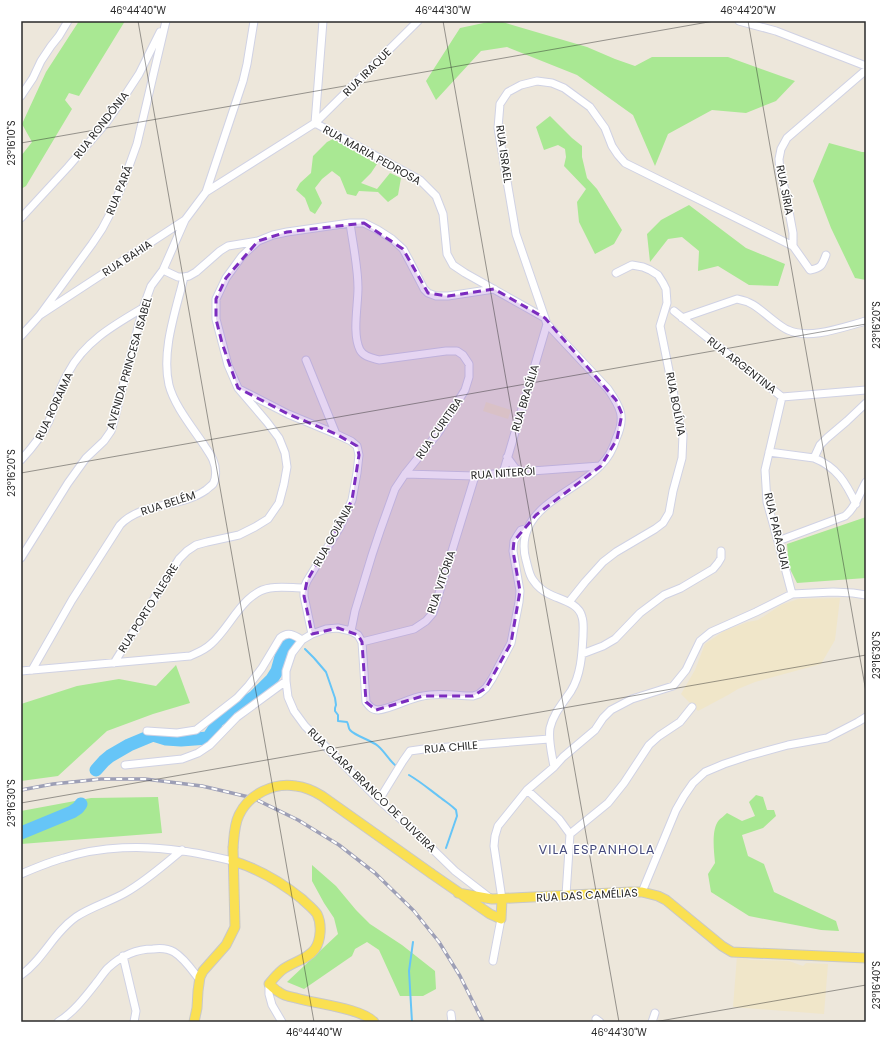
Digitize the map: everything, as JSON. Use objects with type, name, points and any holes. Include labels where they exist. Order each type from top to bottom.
[{"type":"main road","points":[[194,1022],[197,1008],[199,979],[203,971],[226,945],[235,927],[233,848],[235,829],[239,815],[254,797],[264,790],[279,786],[296,785],[309,789],[322,796],[458,893],[490,914],[501,919],[502,899]]},
{"type":"main road","points":[[233,861],[257,870],[287,887],[312,908],[320,922],[320,937],[316,947],[310,955],[282,970],[270,984],[279,993],[310,1002],[353,1011],[370,1018],[374,1022]]},
{"type":"main road","name":"RUA DAS CAMÉLIAS","points":[[458,893],[492,899],[502,899],[616,892],[642,892],[658,896],[666,900],[722,946],[732,952],[866,958]]},
{"type":"street","points":[[21,96],[33,78],[41,61],[68,21]]},
{"type":"street","name":"RUA RONDÔNIA","points":[[21,218],[106,123],[139,74],[166,21]]},
{"type":"street","name":"RUA PARÁ","points":[[21,336],[40,316],[92,244],[110,214],[123,184],[137,144],[166,21]]},
{"type":"street","name":"RUA BAHIA","points":[[40,316],[185,220],[206,192],[243,81],[254,21]]},
{"type":"street","points":[[315,123],[323,21]]},
{"type":"street","name":"RUA IRAQUE","points":[[315,123],[418,21]]},
{"type":"street","points":[[739,21],[776,32],[866,66]]},
{"type":"street","name":"RUA SÍRIA","points":[[793,246],[793,233],[788,201],[780,172],[779,160],[781,149],[787,138],[866,70]]},
{"type":"street","name":"RUA ISRAEL","points":[[546,321],[516,234],[498,128],[500,104],[508,92],[521,85],[537,81],[552,83],[564,88],[590,107],[605,128],[612,146],[625,163],[793,246]]},
{"type":"street","name":"RUA BAHIA","points":[[206,192],[315,123]]},
{"type":"street","name":"RUA MARIA PEDROSA","points":[[315,123],[420,180],[436,196],[443,214],[447,254],[453,265],[546,321],[608,389],[622,414],[620,431],[612,450],[601,466],[581,482],[560,495],[536,515],[528,528],[525,538],[524,551],[532,579],[540,588],[569,602],[580,610],[582,617],[582,654],[577,680],[556,714],[550,727],[549,739],[554,767]]},
{"type":"street","name":"AVENIDA PRINCESA ISABEL","points":[[21,558],[78,468],[104,441],[111,431],[143,308],[151,286],[163,270],[185,220]]},
{"type":"street","points":[[163,270],[178,277],[189,276],[228,246],[258,241],[273,235],[287,232],[350,223],[364,223],[378,230],[403,249],[424,289],[428,293],[436,296],[448,296],[494,289]]},
{"type":"street","name":"RUA CURITIBA","points":[[350,223],[358,290],[356,322],[357,340],[361,351],[368,358],[379,360],[446,350],[457,351],[463,355],[469,364],[469,377],[465,390],[438,433],[405,474],[395,489],[355,611],[351,631]]},
{"type":"street","name":"RUA PORTO ALEGRE","points":[[114,663],[178,559],[196,545],[239,535],[255,527],[268,518],[279,503],[287,467],[285,453],[279,438],[238,388],[228,365],[216,319],[216,300],[226,278],[242,256],[258,241]]},
{"type":"street","points":[[793,246],[810,270],[819,268],[823,264],[826,255]]},
{"type":"street","name":"RUA BOLÍVIA","points":[[569,602],[603,562],[616,552],[663,523],[669,513],[682,458],[684,435],[679,420],[660,326],[667,303],[666,289],[658,275],[650,270],[632,265],[616,273]]},
{"type":"street","name":"RUA BELÉM","points":[[32,670],[72,600],[120,525],[138,512],[194,496],[213,484],[216,473],[214,461],[174,400],[169,385],[167,348],[184,277]]},
{"type":"street","points":[[682,318],[737,299],[752,303],[787,330],[795,333],[819,333],[866,321]]},
{"type":"street","name":"RUA RORAIMA","points":[[21,460],[33,448],[39,439],[68,372],[81,354],[98,337],[143,308]]},
{"type":"street","name":"RUA ARGENTINA","points":[[674,311],[782,397],[866,390]]},
{"type":"street","name":"RUA BRASÍLIA","points":[[502,473],[546,321]]},
{"type":"street","points":[[306,360],[336,434]]},
{"type":"street","name":"RUA GOIÂNIA","points":[[238,388],[288,414],[351,441],[357,446],[359,455],[358,473],[352,500],[340,527],[304,588]]},
{"type":"street","name":"RUA PARAGUAI","points":[[782,397],[765,470],[767,502],[792,594]]},
{"type":"street","points":[[814,458],[820,445],[866,403]]},
{"type":"street","points":[[769,452],[820,460],[840,476],[848,487],[856,504]]},
{"type":"street","points":[[507,457],[515,468],[520,471]]},
{"type":"street","name":"RUA NITERÓI","points":[[405,474],[476,476],[520,471],[601,466]]},
{"type":"street","name":"RUA VITÓRIA","points":[[362,642],[414,629],[426,621],[433,612],[476,476]]},
{"type":"street","points":[[778,540],[845,516],[852,511],[866,482]]},
{"type":"street","points":[[351,631],[358,635],[362,642],[366,702],[370,708],[376,710],[384,709],[423,696],[434,694],[473,696],[479,694],[486,688],[492,679],[511,643],[520,591],[513,551],[514,541],[521,530],[528,528]]},
{"type":"street","points":[[582,654],[616,639],[640,613],[658,599],[681,588],[713,569],[721,558],[721,551]]},
{"type":"street","points":[[21,672],[190,656],[202,651],[212,644],[224,632],[247,600],[258,592],[269,588],[304,588],[304,596],[312,634]]},
{"type":"street","points":[[502,899],[494,846],[498,826],[527,790],[595,730],[603,718],[612,710],[632,699],[673,686],[686,670],[700,641],[711,632],[792,594],[833,592],[866,595]]},
{"type":"street","name":"RUA CLARA BRANCO DE OLIVEIRA","points":[[351,631],[338,628],[326,629],[312,634],[302,640],[292,653],[286,671],[286,682],[288,697],[294,712],[305,726],[379,800],[455,871],[492,899]]},
{"type":"street","points":[[147,731],[177,733],[196,730],[237,698],[249,685],[283,635],[293,635],[302,640]]},
{"type":"street","points":[[125,765],[182,759],[198,753],[210,745],[238,717],[286,682]]},
{"type":"street","points":[[570,834],[608,803],[624,783],[649,746],[659,736],[680,722],[692,707]]},
{"type":"street","points":[[642,892],[676,810],[693,783],[705,772],[748,756],[788,745],[827,738],[866,717]]},
{"type":"street","name":"RUA CHILE","points":[[379,800],[410,751],[549,739]]},
{"type":"street","points":[[527,790],[559,819],[570,834],[566,895]]},
{"type":"street","points":[[21,874],[64,858],[90,852],[120,848],[146,847],[182,850],[233,861]]},
{"type":"street","points":[[21,975],[30,967],[65,926],[76,917],[141,884],[182,850]]},
{"type":"street","points":[[493,962],[501,919]]},
{"type":"street","points":[[58,1022],[76,1007],[108,968],[123,956],[133,951],[162,948],[174,952],[184,961],[199,979]]},
{"type":"street","points":[[123,956],[136,1011],[134,1022]]},
{"type":"street","points":[[270,984],[269,994],[272,1005],[282,1022]]},
{"type":"street","points":[[652,1022],[654,1013]]},
{"type":"street","points":[[451,1014],[452,1022]]},
{"type":"highlighted area","points":[[364,223],[403,249],[428,293],[448,296],[494,289],[545,318],[616,400],[622,414],[617,439],[601,466],[536,515],[514,541],[513,551],[520,591],[511,643],[486,688],[473,696],[423,696],[376,710],[366,702],[362,642],[358,635],[338,628],[312,634],[304,596],[307,581],[352,500],[359,455],[357,446],[336,434],[288,414],[238,388],[222,343],[216,319],[216,299],[226,278],[258,241],[287,232]]},
{"type":"shaded area","points":[[486,402],[511,410],[508,419],[483,411]]},
{"type":"shaded area","points":[[840,598],[835,640],[821,664],[755,682],[738,689],[698,711],[681,694],[695,670],[705,644],[724,631],[758,620],[781,605],[798,599]]},
{"type":"shaded area","points":[[737,956],[750,960],[789,961],[803,966],[806,963],[828,964],[824,1014],[733,1007]]},
{"type":"green space","points":[[79,21],[125,21],[79,96],[69,93],[65,100],[72,109],[26,186],[21,189],[21,156],[32,142],[22,124],[46,72]]},
{"type":"green space","points":[[499,21],[587,47],[635,66],[652,57],[728,57],[795,81],[776,101],[746,113],[712,110],[668,134],[655,166],[633,115],[577,75],[507,47],[481,51],[436,100],[426,81],[460,28]]},
{"type":"green space","points":[[550,116],[582,146],[582,157],[587,178],[597,189],[622,230],[614,244],[595,254],[579,222],[577,202],[586,189],[564,166],[566,157],[565,149],[558,145],[544,150],[536,127]]},
{"type":"green space","points":[[333,139],[377,164],[371,173],[361,183],[377,189],[390,173],[401,178],[398,195],[388,202],[378,192],[359,191],[356,196],[347,194],[340,177],[332,171],[322,179],[315,188],[322,203],[315,214],[310,211],[305,198],[296,190],[300,183],[311,173],[313,156],[327,142]]},
{"type":"green space","points":[[829,143],[866,152],[866,280],[855,278],[831,228],[813,181]]},
{"type":"green space","points":[[689,205],[746,248],[785,264],[778,286],[749,285],[718,266],[698,271],[699,251],[682,237],[668,239],[650,262],[647,234],[661,220]]},
{"type":"green space","points":[[866,517],[866,578],[797,583],[789,567],[787,544]]},
{"type":"green space","points":[[176,665],[190,703],[153,714],[107,731],[58,776],[21,781],[21,704],[77,686],[119,679],[156,686]]},
{"type":"green space","points":[[756,795],[763,797],[767,810],[774,810],[776,816],[763,828],[742,835],[748,856],[764,864],[774,892],[836,921],[839,931],[821,930],[749,916],[711,892],[708,874],[715,863],[714,834],[716,824],[727,813],[742,821],[755,816],[749,802]]},
{"type":"green space","points":[[158,797],[162,833],[21,844],[21,811],[91,798]]},
{"type":"green space","points":[[312,865],[336,886],[370,924],[402,945],[435,971],[436,989],[423,996],[400,996],[379,950],[367,942],[355,949],[352,956],[304,989],[287,982],[338,934],[334,918],[312,881]]},
{"type":"waterway","points":[[96,770],[110,756],[129,745],[153,735],[166,739],[181,740],[208,738],[217,721],[254,697],[272,679],[277,671],[284,646],[287,642],[291,640],[294,641]]},
{"type":"waterway","points":[[305,649],[326,672],[335,698],[335,711],[338,715],[338,721],[347,722],[349,729],[352,732],[378,746],[395,765]]},
{"type":"waterway","points":[[409,775],[418,780],[456,810],[457,816],[446,848]]},
{"type":"waterway","points":[[21,833],[72,812],[81,804]]},
{"type":"waterway","points":[[412,1022],[409,971],[413,942]]},
{"type":"railway","points":[[21,790],[53,784],[101,779],[145,779],[202,786],[253,798],[298,820],[339,845],[375,873],[414,911],[439,942],[460,976],[483,1022]]},
{"type":"district","name":"VILA ESPANHOLA","points":[[597,849]]}]
